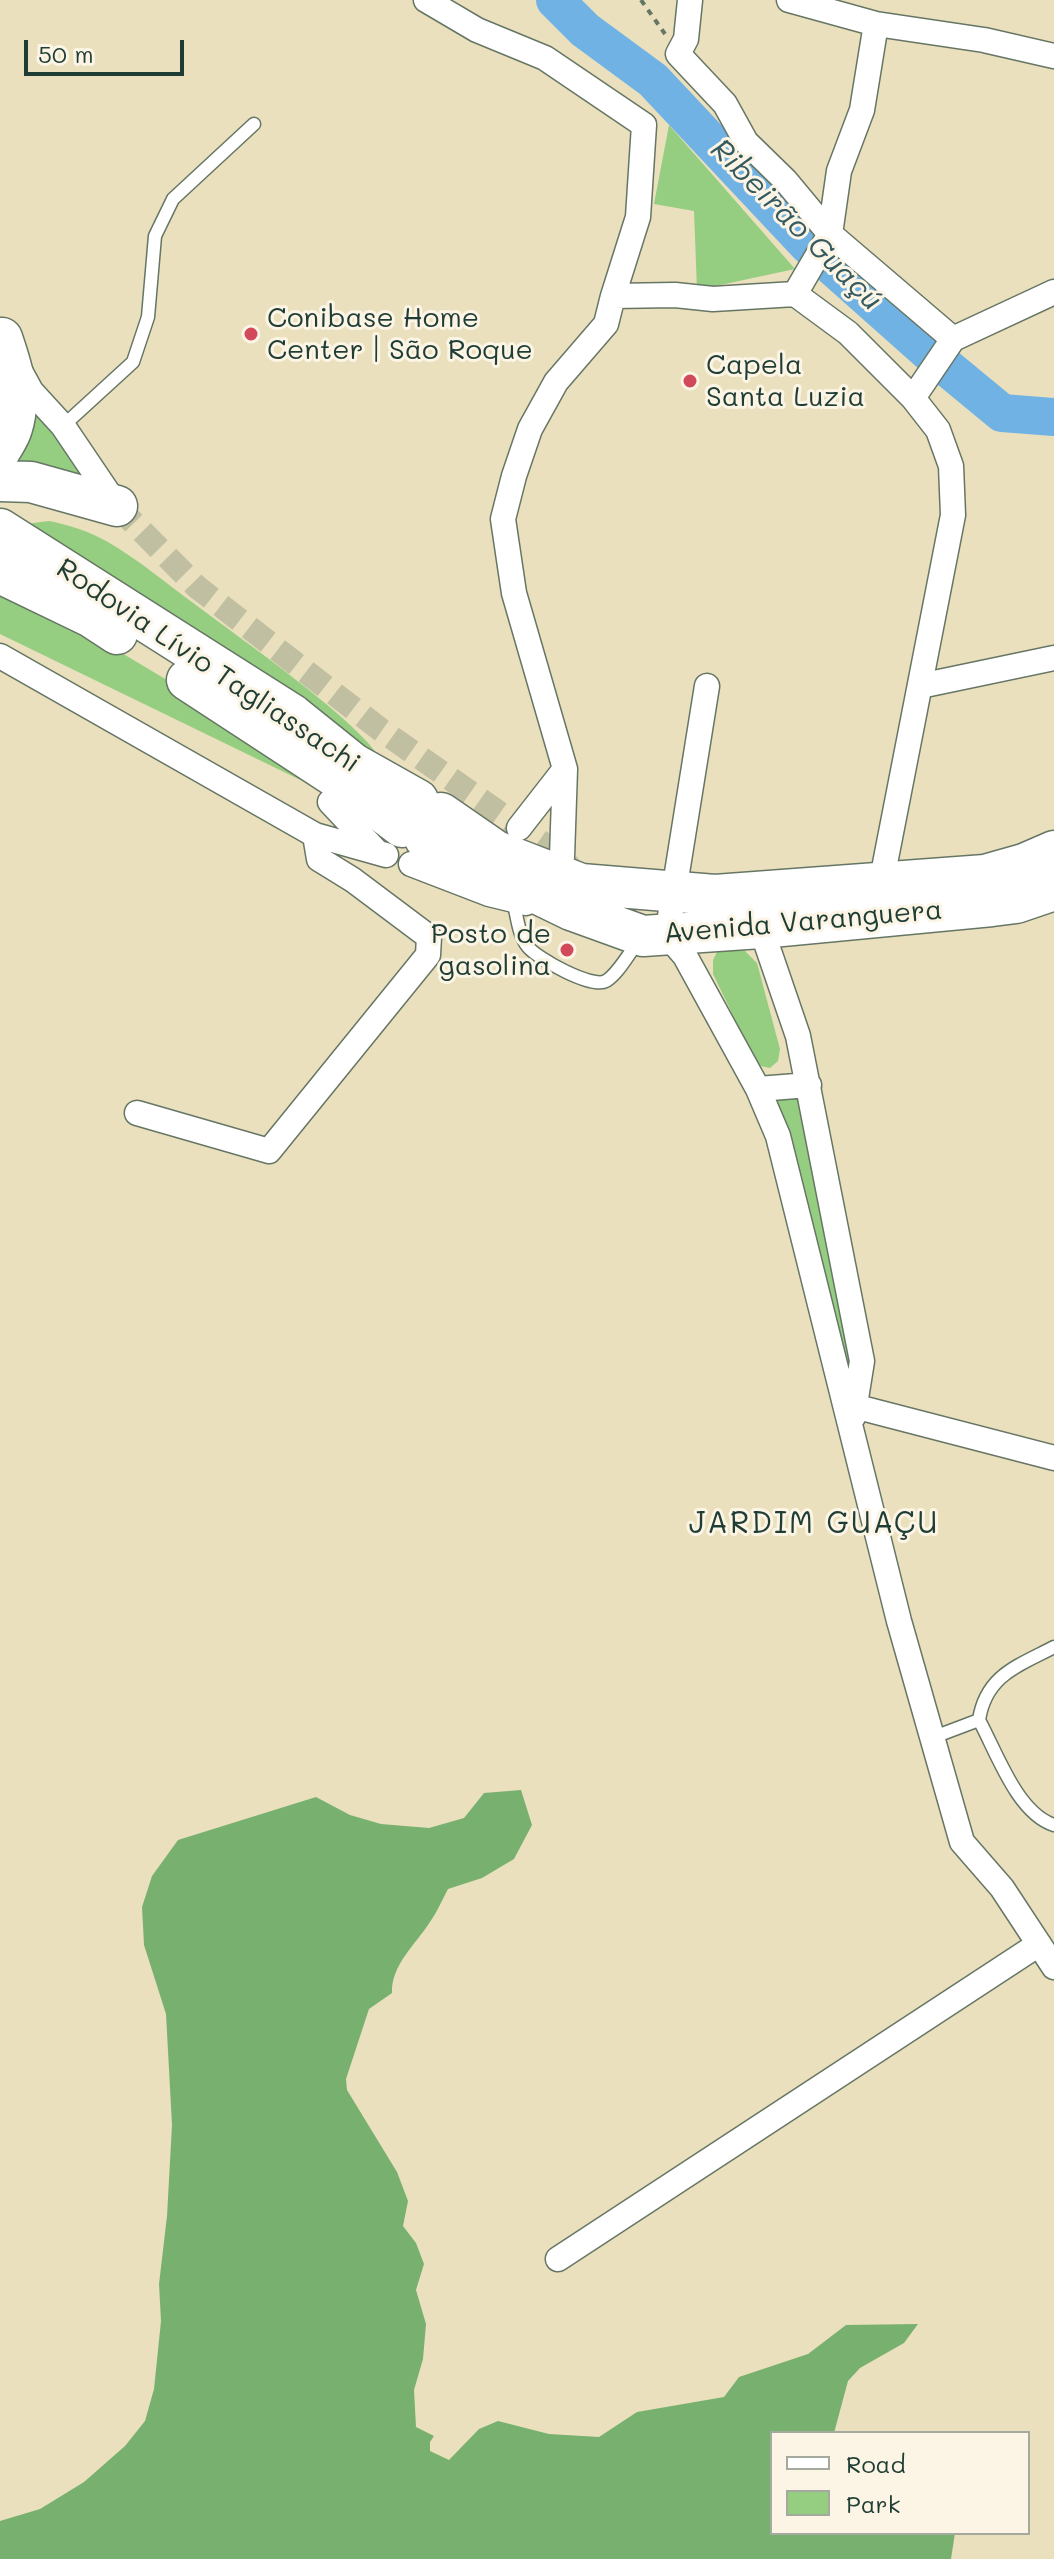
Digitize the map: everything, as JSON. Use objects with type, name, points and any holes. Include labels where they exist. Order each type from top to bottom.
[{"type":"highway","points":[[0,451],[12,429],[17,398],[1,337]]},
{"type":"highway","points":[[0,481],[31,482],[117,506]]},
{"type":"highway","name":"Rodovia Lívio Tagliassachi","points":[[0,529],[293,715],[354,764],[408,836]]},
{"type":"highway","name":"Rodovia Lívio Tagliassachi","points":[[0,573],[91,617],[335,791],[408,836]]},
{"type":"highway","name":"Avenida Varanguera","points":[[408,836],[496,851],[581,884],[715,895],[760,910],[1016,903],[1054,890]]},
{"type":"highway","name":"Avenida Varanguera","points":[[408,836],[571,910],[655,935],[881,884],[985,875],[1024,864],[1054,851]]},
{"type":"street","points":[[426,0],[477,30],[545,58],[644,125],[638,217],[606,324],[556,382],[530,429],[503,519],[514,593],[565,769],[562,857]]},
{"type":"street","points":[[690,0],[686,39],[678,54],[725,104],[746,142],[785,180],[821,248],[941,356]]},
{"type":"street","points":[[789,0],[876,24],[984,40],[1054,56]]},
{"type":"street","points":[[795,294],[821,248],[839,171],[862,110],[876,24]]},
{"type":"street","points":[[913,398],[941,356],[1054,292]]},
{"type":"street","points":[[613,296],[675,295],[713,299],[795,294],[848,333],[913,398],[938,430],[951,466],[953,515],[881,884]]},
{"type":"street","points":[[1,337],[31,391],[63,426],[117,506]]},
{"type":"street","points":[[0,656],[315,835],[408,836],[489,894],[539,907],[571,910]]},
{"type":"street","points":[[920,686],[1054,658]]},
{"type":"street","points":[[707,686],[673,893],[655,935],[685,956],[758,1089],[778,1136],[851,1412],[899,1621],[962,1842],[1002,1888],[1054,1967]]},
{"type":"street","points":[[519,828],[565,769]]},
{"type":"street","points":[[137,1113],[269,1151],[428,955],[429,937],[353,880],[319,859],[315,835],[335,791]]},
{"type":"street","points":[[760,910],[798,1036],[862,1361],[851,1412]]},
{"type":"street","points":[[758,1089],[809,1085]]},
{"type":"street","points":[[851,1412],[1054,1458]]},
{"type":"street","points":[[558,2259],[1039,1944]]},
{"type":"lane","points":[[63,426],[133,362],[148,317],[155,236],[173,199],[254,124]]},
{"type":"lane","points":[[513,900],[522,937],[528,948],[589,983],[608,980],[655,935]]},
{"type":"lane","points":[[1054,1647],[1000,1676],[982,1703],[979,1720],[1021,1800],[1045,1822],[1054,1825]]},
{"type":"lane","points":[[934,1737],[979,1720]]},
{"type":"path","points":[[641,0],[678,54]]},
{"type":"green space","points":[[669,125],[795,269],[697,290],[694,211],[654,204]]},
{"type":"green space","points":[[27,397],[91,488],[7,468]]},
{"type":"green space","points":[[49,521],[92,534],[141,564],[327,705],[371,747],[381,762],[22,528]]},
{"type":"green space","points":[[0,580],[317,770],[321,790],[0,634]]},
{"type":"green space","points":[[728,949],[745,951],[757,963],[780,1049],[778,1061],[770,1068],[760,1066],[754,1059],[713,974],[713,960],[717,952]]},
{"type":"green space","points":[[801,1093],[851,1361],[846,1362],[773,1097]]},
{"type":"green space","points":[[521,1790],[532,1825],[514,1859],[482,1878],[448,1889],[433,1918],[400,1964],[392,1993],[369,2009],[346,2079],[347,2090],[397,2172],[408,2201],[403,2226],[416,2243],[424,2264],[416,2290],[426,2324],[423,2359],[414,2390],[416,2427],[434,2436],[430,2451],[449,2460],[479,2429],[498,2421],[549,2434],[599,2437],[637,2412],[724,2397],[739,2377],[808,2354],[846,2325],[918,2324],[904,2343],[860,2368],[848,2381],[835,2431],[770,2431],[770,2535],[955,2535],[951,2559],[0,2559],[0,2521],[40,2509],[84,2482],[125,2446],[145,2421],[154,2389],[172,2125],[166,2014],[144,1945],[142,1907],[152,1876],[178,1840],[316,1797],[350,1815],[381,1824],[429,1828],[464,1818],[484,1793]]},
{"type":"waterway","name":"Ribeirão Guaçú","points":[[555,0],[585,30],[653,80],[807,244],[933,356],[1002,413],[1054,417]]},
{"type":"tunnel","points":[[117,506],[197,587],[381,730],[562,857],[573,872]]},
{"type":"place","name":"Conibase Home Center | São Roque","points":[[251,334]]},
{"type":"place","name":"Capela Santa Luzia","points":[[690,381]]},
{"type":"place","name":"Posto de gasolina","points":[[567,950]]},
{"type":"district","name":"JARDIM GUAÇU","points":[[814,1524]]}]
